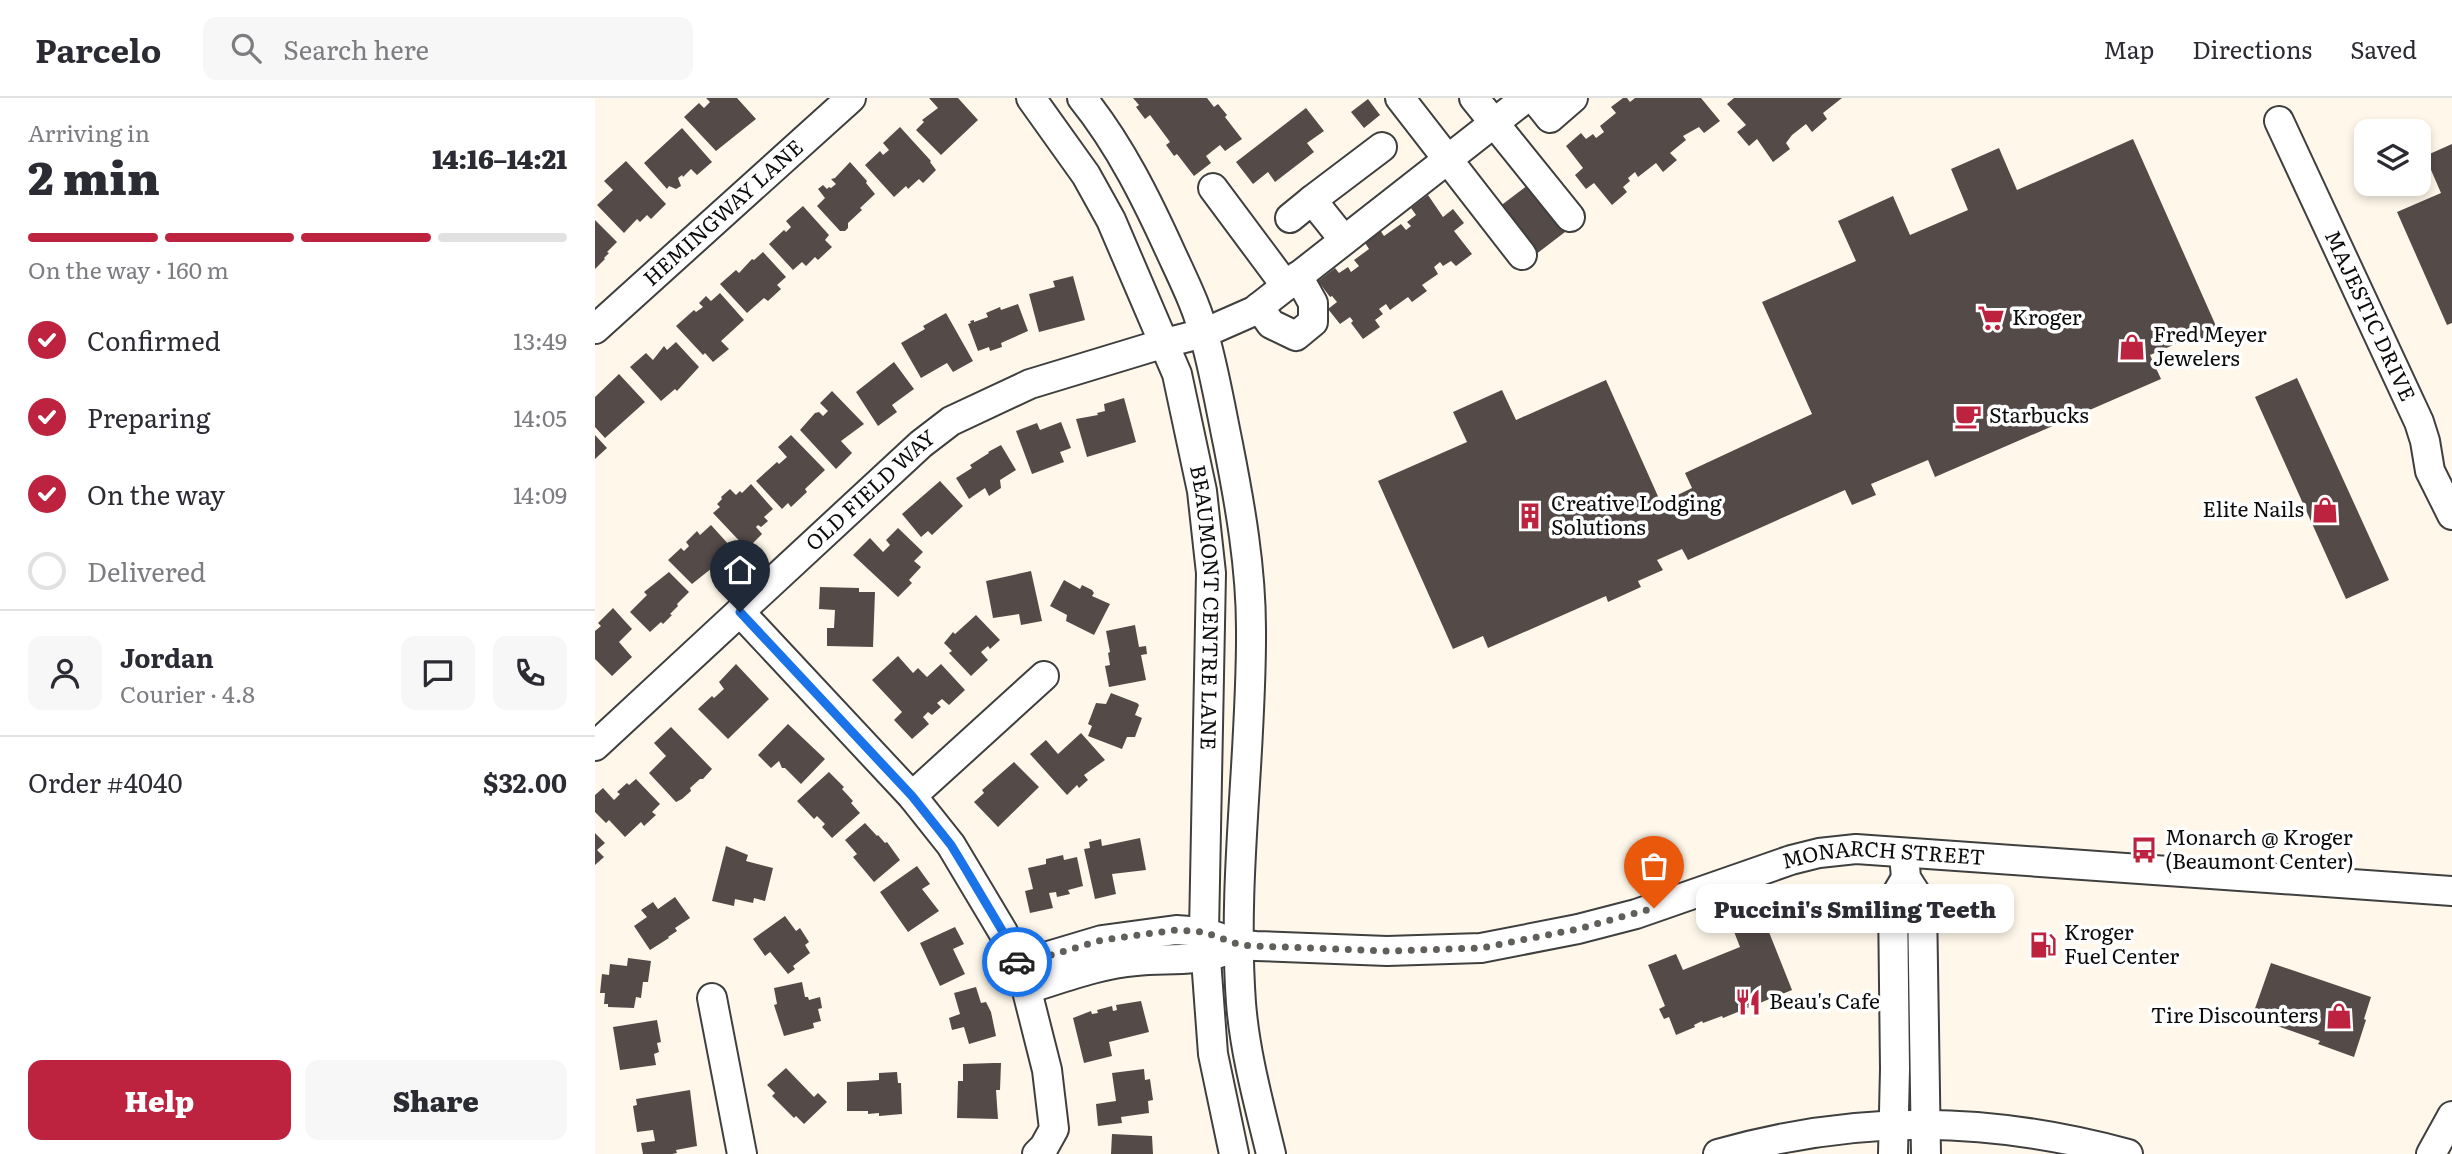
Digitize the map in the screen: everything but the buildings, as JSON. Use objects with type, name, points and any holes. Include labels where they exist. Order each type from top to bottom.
[{"type":"street","name":"HEMINGWAY LANE","points":[[595,329],[851,98]]},
{"type":"street","name":"BEAUMONT CENTRE LANE","points":[[1031,98],[1074,156],[1111,220],[1165,343],[1177,374],[1202,491],[1211,573],[1205,945],[1213,1054],[1234,1154]]},
{"type":"street","name":"BEAUMONT CENTRE LANE","points":[[1082,98],[1113,142],[1145,197],[1196,309],[1204,333],[1244,534],[1251,628],[1240,875],[1241,1005],[1251,1069],[1271,1154]]},
{"type":"street","points":[[1400,98],[1522,255]]},
{"type":"street","points":[[1474,98],[1570,217]]},
{"type":"street","name":"OLD FIELD WAY","points":[[595,746],[921,444],[951,421],[1030,384],[1204,333],[1259,307],[1526,98]]},
{"type":"street","points":[[1534,98],[1550,118],[1573,98]]},
{"type":"street","name":"MAJESTIC DRIVE","points":[[2279,121],[2419,422],[2430,471],[2452,515]]},
{"type":"street","points":[[1290,218],[1382,147]]},
{"type":"street","points":[[1213,188],[1313,303],[1313,321],[1296,336],[1271,324],[1259,307]]},
{"type":"street","points":[[1319,195],[1352,233]]},
{"type":"street","points":[[740,612],[912,796],[951,845],[1003,932],[1022,977],[1047,1070],[1054,1118],[1053,1129],[1050,1139],[1037,1154]]},
{"type":"street","points":[[912,796],[1044,676]]},
{"type":"street","name":"MONARCH STREET","points":[[1240,945],[1387,951],[1481,948],[1578,929],[1636,914],[1791,860],[1819,853],[1856,849],[1905,866],[2075,863],[2452,891]]},
{"type":"street","points":[[1905,866],[1922,903],[1926,1154]]},
{"type":"street","points":[[1893,1154],[1893,900],[1905,866]]},
{"type":"street","points":[[1022,977],[1135,961],[1205,945],[1240,945]]},
{"type":"street","points":[[712,998],[742,1154]]},
{"type":"street","points":[[2431,1154],[2452,1116]]},
{"type":"street","points":[[1718,1154],[1786,1137],[1926,1124],[2037,1133],[2128,1154]]},
{"type":"street","points":[[1264,1126],[1285,1154]]},
{"type":"way so far","points":[[1017,962],[1018,965],[1102,940],[1176,930],[1204,932],[1240,945],[1256,946],[1387,951],[1481,948],[1578,929],[1654,908]]},
{"type":"place","name":"Kroger","points":[[1991,318]]},
{"type":"place","name":"Fred Meyer Jewelers","points":[[2132,347]]},
{"type":"place","name":"Starbucks","points":[[1968,416]]},
{"type":"place","name":"Elite Nails","points":[[2325,510]]},
{"type":"place","name":"Creative Lodging Solutions","points":[[1530,516]]},
{"type":"place","name":"Monarch @ Kroger (Beaumont Center)","points":[[2144,850]]},
{"type":"place","name":"Puccini's Smiling Teeth","points":[[1654,908]]},
{"type":"place","name":"Kroger Fuel Center","points":[[2043,945]]},
{"type":"place","name":"Beau's Cafe","points":[[1748,1002]]},
{"type":"place","name":"Tire Discounters","points":[[2339,1016]]},
{"type":"route","points":[[740,612],[912,796],[951,845],[1003,932],[1017,962]]}]
